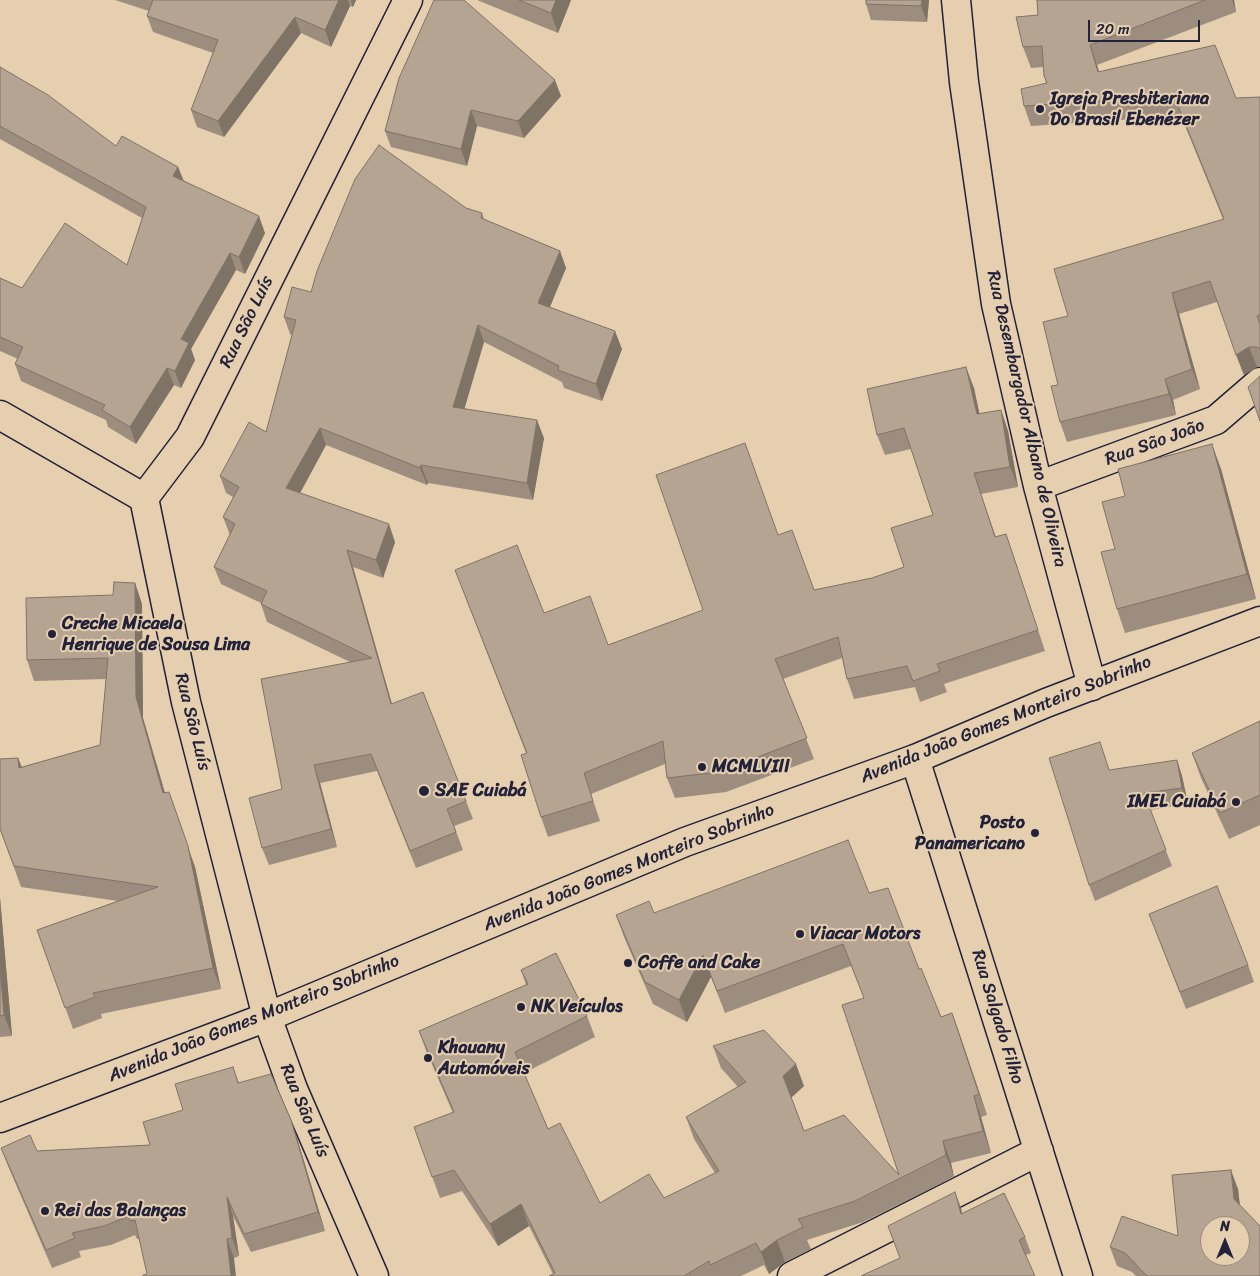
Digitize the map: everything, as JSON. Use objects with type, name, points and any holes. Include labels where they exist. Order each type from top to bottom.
[{"type":"street","name":"Rua São Luís","points":[[374,1276],[293,1089],[268,1017],[186,702],[144,498],[190,437],[408,0]]},
{"type":"street","name":"Rua Desembargador Albano de Oliveira","points":[[956,0],[964,82],[996,304],[1038,486],[1092,686]]},
{"type":"street","name":"Rua São João","points":[[1038,486],[1216,420],[1260,382]]},
{"type":"street","points":[[0,415],[144,498]]},
{"type":"street","name":"Avenida João Gomes Monteiro Sobrinho","points":[[0,1118],[268,1017],[685,842],[915,759],[1092,686],[1260,621]]},
{"type":"street","name":"Rua Salgado Filho","points":[[915,759],[1078,1276]]},
{"type":"street","points":[[792,1276],[1039,1151]]},
{"type":"building","points":[[153,0],[339,0],[325,30],[295,17],[218,121],[191,110],[218,40],[147,16]]},
{"type":"building","points":[[434,0],[464,0],[555,80],[518,121],[471,110],[461,149],[385,131],[399,78]]},
{"type":"building","points":[[519,0],[556,0],[551,13]]},
{"type":"building","points":[[866,0],[922,0],[921,6],[866,4]]},
{"type":"building","points":[[1037,0],[1205,0],[1090,45],[1098,72],[1215,45],[1236,98],[1260,97],[1260,315],[1257,316],[1260,324],[1260,349],[1249,347],[1236,355],[1210,281],[1172,293],[1192,369],[1165,379],[1169,394],[1060,422],[1051,386],[1058,385],[1043,322],[1068,316],[1054,269],[1224,219],[1174,96],[1024,106],[1021,89],[1047,83],[1044,76],[1042,46],[1023,47],[1016,17],[1038,15]]},
{"type":"building","points":[[0,67],[48,95],[116,146],[122,136],[178,167],[173,176],[259,216],[239,257],[230,253],[181,339],[189,343],[175,371],[167,368],[130,427],[102,410],[105,405],[15,364],[23,347],[0,337],[0,278],[22,288],[65,223],[127,265],[146,207],[0,126]]},
{"type":"building","points":[[379,145],[466,208],[482,213],[481,218],[560,251],[538,303],[615,331],[596,384],[558,370],[559,366],[478,325],[453,407],[537,420],[527,483],[421,465],[420,468],[320,428],[286,488],[389,524],[376,560],[347,550],[391,704],[423,692],[466,801],[447,809],[456,832],[410,851],[371,754],[314,765],[331,829],[262,848],[249,798],[282,789],[261,679],[372,658],[261,604],[267,591],[214,567],[235,524],[223,517],[239,487],[220,476],[249,422],[266,432],[296,320],[284,317],[292,287],[311,292],[317,271],[355,179]]},
{"type":"building","points":[[966,367],[977,414],[1001,410],[1010,467],[974,473],[995,537],[1006,534],[1038,630],[937,664],[940,671],[913,681],[907,666],[847,679],[838,637],[775,659],[807,738],[719,772],[667,778],[663,741],[584,773],[593,801],[541,817],[521,755],[527,753],[455,570],[517,545],[544,613],[590,596],[608,645],[703,610],[656,475],[745,443],[778,535],[792,530],[814,590],[872,578],[904,567],[891,528],[933,515],[904,428],[877,435],[867,389]]},
{"type":"building","points":[[1260,376],[1260,421],[1248,387]]},
{"type":"building","points":[[1212,444],[1247,574],[1117,609],[1101,552],[1115,549],[1102,502],[1125,496],[1118,469]]},
{"type":"building","points":[[114,582],[135,583],[136,697],[163,793],[169,792],[188,846],[213,968],[93,993],[95,997],[65,1008],[37,930],[158,887],[14,866],[0,829],[0,759],[18,758],[19,768],[100,745],[108,658],[27,660],[26,598],[113,595]]},
{"type":"building","points":[[1260,721],[1260,795],[1220,813],[1192,753]]},
{"type":"building","points":[[1100,742],[1109,770],[1177,760],[1182,788],[1144,793],[1166,850],[1089,885],[1049,758]]},
{"type":"building","points":[[848,840],[869,893],[888,888],[919,969],[921,968],[941,1017],[952,1013],[979,1094],[974,1096],[983,1131],[943,1141],[946,1155],[855,1201],[798,1219],[803,1227],[777,1240],[761,1252],[756,1243],[710,1265],[709,1261],[684,1276],[549,1276],[555,1273],[521,1204],[490,1224],[454,1170],[432,1177],[414,1127],[454,1112],[419,1031],[528,984],[521,970],[556,953],[587,1016],[515,1052],[548,1129],[560,1123],[600,1203],[649,1174],[664,1198],[719,1171],[686,1117],[746,1082],[713,1046],[764,1030],[796,1064],[783,1076],[804,1131],[844,1115],[899,1175],[842,1005],[864,998],[843,944],[717,991],[703,955],[679,1000],[645,982],[616,915],[649,901],[654,913]]},
{"type":"building","points":[[1217,886],[1248,965],[1180,992],[1149,914]]},
{"type":"building","points":[[0,968],[4,1015],[0,1016]]},
{"type":"building","points":[[233,1067],[238,1083],[271,1074],[291,1120],[318,1212],[244,1234],[227,1197],[232,1238],[227,1239],[231,1276],[143,1276],[147,1274],[135,1220],[130,1221],[129,1216],[104,1226],[72,1233],[75,1238],[46,1250],[1,1148],[30,1135],[37,1151],[150,1145],[143,1122],[183,1110],[175,1084]]},
{"type":"building","points":[[1231,1170],[1234,1199],[1260,1226],[1260,1276],[1147,1276],[1125,1253],[1110,1247],[1122,1216],[1178,1236],[1172,1175]]},
{"type":"building","points":[[955,1192],[961,1214],[1004,1193],[1025,1237],[1019,1240],[1035,1276],[861,1276],[900,1258],[888,1226]]},
{"type":"place","name":"Igreja Presbiteriana Do Brasil Ebenézer","points":[[1040,109]]},
{"type":"place","name":"Creche Micaela Henrique de Sousa Lima","points":[[52,634]]},
{"type":"place","name":"MCMLVIII","points":[[702,767]]},
{"type":"place","name":"SAE Cuiabá","points":[[424,791]]},
{"type":"place","name":"IMEL Cuiabá","points":[[1236,802]]},
{"type":"place","name":"Posto Panamericano","points":[[1035,833]]},
{"type":"place","name":"Viacar Motors","points":[[800,934]]},
{"type":"place","name":"Coffe and Cake","points":[[628,963]]},
{"type":"place","name":"NK Veículos","points":[[521,1007]]},
{"type":"place","name":"Khauany Automóveis","points":[[428,1058]]},
{"type":"place","name":"Rei das Balanças","points":[[45,1211]]}]
